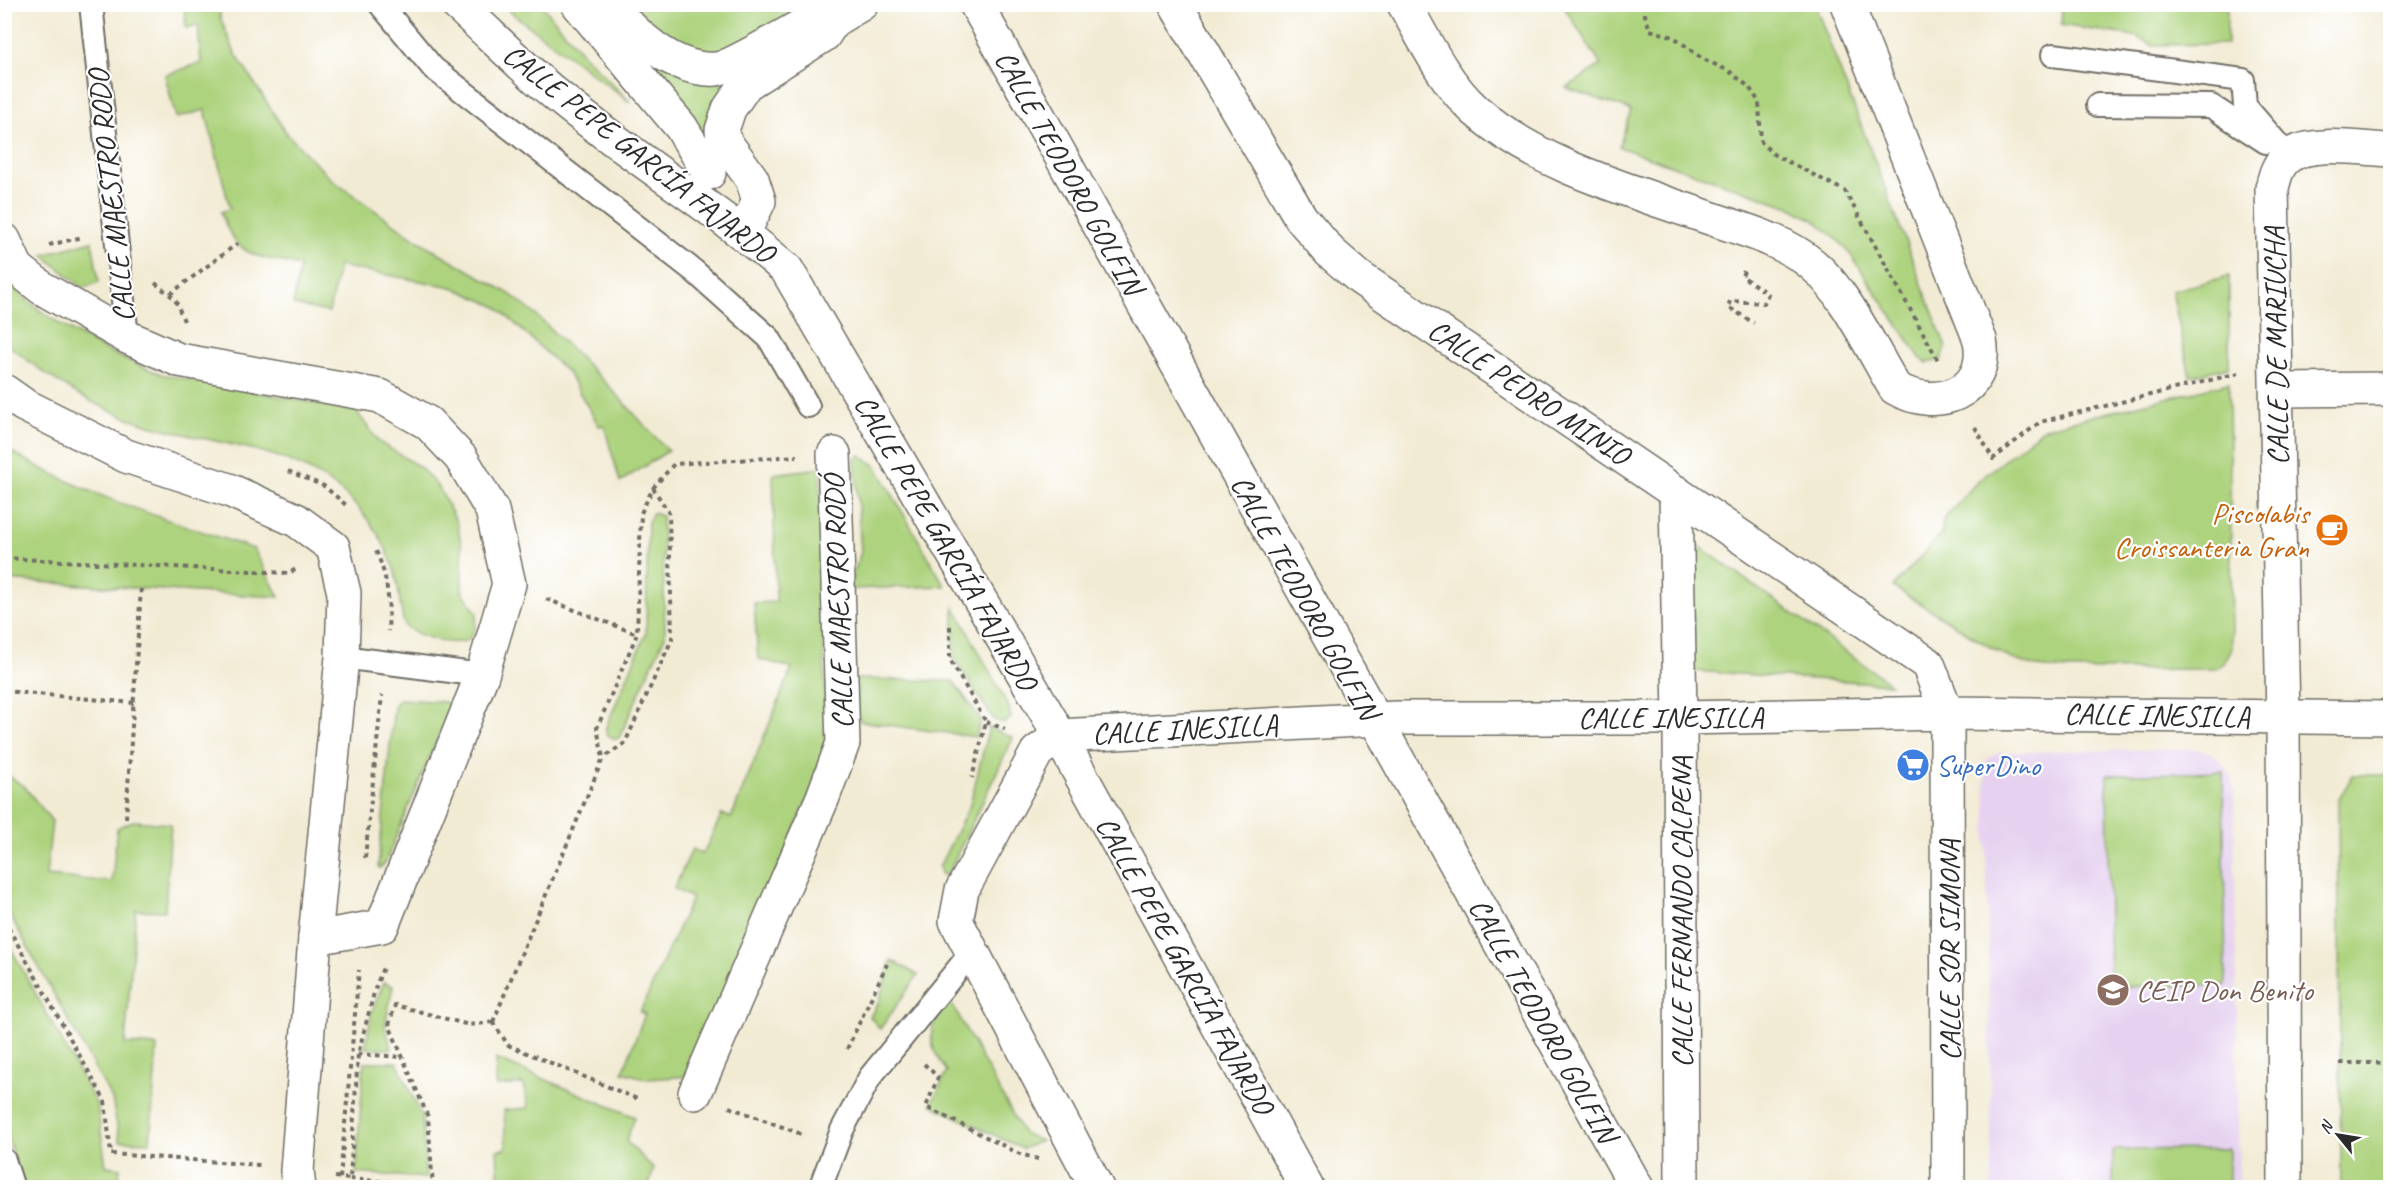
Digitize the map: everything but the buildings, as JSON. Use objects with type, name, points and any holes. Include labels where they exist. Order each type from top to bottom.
[{"type":"street","name":"CALLE PEPE GARCÍA FAJARDO","points":[[457,4],[555,94],[676,186],[744,232],[787,270],[1059,736],[1307,1188]]},
{"type":"street","points":[[578,4],[681,127],[709,173]]},
{"type":"street","points":[[608,4],[648,44],[688,67],[718,69],[814,19],[848,12]]},
{"type":"street","name":"CALLE TEODORO GOLFIN","points":[[976,4],[1373,719],[1637,1188]]},
{"type":"street","name":"CALLE PEDRO MINIO","points":[[1175,4],[1301,218],[1330,252],[1360,278],[1928,664],[1947,713]]},
{"type":"street","points":[[1404,4],[1434,57],[1474,108],[1502,130],[1531,149],[1608,182],[1775,242],[1796,252],[1830,282],[1895,388],[1910,397],[1941,400],[1970,383],[1980,368],[1983,356],[1980,340],[1847,4]]},
{"type":"street","points":[[676,186],[689,185],[709,173],[720,154],[722,130],[729,109],[746,84],[824,35],[848,12]]},
{"type":"street","points":[[723,139],[752,179],[759,201],[744,232]]},
{"type":"street","points":[[2288,156],[2304,149],[2322,147],[2391,150]]},
{"type":"street","name":"CALLE DE MARIUCHA","points":[[2285,1188],[2283,717],[2278,377],[2272,188],[2277,169],[2288,156]]},
{"type":"street","name":"CALLE MAESTRO RODO","points":[[7,247],[17,268],[42,288],[127,337]]},
{"type":"street","points":[[127,337],[179,360],[380,396],[428,423],[461,458],[492,510],[509,584],[482,675],[382,927],[315,938]]},
{"type":"street","points":[[2278,377],[2391,389]]},
{"type":"street","points":[[4,391],[24,405],[126,456],[229,490],[296,520],[333,547],[344,593],[342,657],[315,938],[297,1171],[299,1188]]},
{"type":"street","name":"CALLE MAESTRO RODÓ","points":[[695,1094],[823,797],[843,743],[834,454]]},
{"type":"street","name":"CALLE FERNANDO CALPENA","points":[[1676,492],[1680,718],[1682,1188]]},
{"type":"street","name":"CALLE INESILLA","points":[[1059,736],[1373,719],[1680,718],[1947,713],[2391,718]]},
{"type":"street","name":"CALLE SOR SIMONA","points":[[1947,713],[1948,1188]]},
{"type":"street","points":[[1059,736],[1037,752],[963,890],[956,921],[1093,1180]]},
{"type":"lane","name":"CALLE MAESTRO RODO","points":[[92,4],[127,337]]},
{"type":"lane","points":[[380,4],[433,68],[694,271],[769,338],[808,406]]},
{"type":"lane","points":[[2053,55],[2243,80],[2245,106],[2288,156]]},
{"type":"lane","points":[[2098,105],[2211,106],[2288,156]]},
{"type":"lane","points":[[342,657],[482,675]]},
{"type":"lane","points":[[820,1188],[842,1130],[870,1077],[971,953]]},
{"type":"lane","points":[[4,1160],[13,1188]]},
{"type":"path","points":[[1645,4],[1645,15],[1650,30],[1674,37],[1701,58],[1729,71],[1749,87],[1759,102],[1761,142],[1773,154],[1845,191],[1993,459],[2040,422],[2278,377]]},
{"type":"path","points":[[7,247],[115,229]]},
{"type":"path","points":[[170,294],[238,243]]},
{"type":"path","points":[[1751,270],[1745,268],[1742,276],[1767,294],[1764,303],[1730,301],[1728,307],[1754,323]]},
{"type":"path","points":[[148,280],[170,294],[181,309],[186,330]]},
{"type":"path","name":"CALLE MAESTRO RODÓ","points":[[603,758],[597,728],[637,634],[641,513],[653,488],[674,464],[834,454]]},
{"type":"path","points":[[493,1022],[603,758],[626,743],[672,639],[669,513],[653,488]]},
{"type":"path","points":[[4,558],[289,573],[333,547]]},
{"type":"path","points":[[966,576],[950,599],[950,660],[986,722],[972,778]]},
{"type":"path","points":[[509,584],[637,634]]},
{"type":"path","points":[[126,818],[141,588]]},
{"type":"path","points":[[4,692],[134,703]]},
{"type":"path","points":[[4,920],[105,1101],[111,1154],[243,1162]]},
{"type":"path","points":[[350,1179],[433,1186],[428,1117],[389,1025],[395,1005],[469,1025],[493,1022]]},
{"type":"path","points":[[493,1022],[508,1045],[640,1100]]},
{"type":"path","points":[[899,1042],[938,1077],[926,1107],[1020,1154],[1093,1180]]},
{"type":"path","points":[[358,1054],[402,1057]]},
{"type":"path","points":[[2340,1063],[2391,1063]]},
{"type":"path","points":[[695,1094],[806,1136]]},
{"type":"shaded area","name":"CEIP Don Benito","points":[[2197,749],[2212,753],[2220,761],[2232,778],[2234,793],[2239,1187],[1992,1187],[1985,764],[1988,758],[1999,752]]},
{"type":"green space","points":[[184,5],[220,5],[220,17],[235,53],[287,134],[332,180],[417,240],[510,294],[535,314],[607,384],[668,451],[620,482],[604,425],[599,426],[568,373],[497,307],[452,287],[339,266],[329,312],[293,305],[300,266],[250,253],[234,239],[227,228],[221,212],[230,209],[205,110],[176,118],[165,75],[201,63],[198,25],[186,28]]},
{"type":"green space","points":[[504,5],[542,5],[582,53],[630,102],[514,15]]},
{"type":"green space","points":[[593,5],[737,80],[715,148]]},
{"type":"green space","points":[[626,5],[806,5],[748,41],[724,52],[713,54],[689,50],[677,44]]},
{"type":"green space","points":[[1563,5],[1815,5],[1946,347],[1941,360],[1927,363],[1921,359],[1846,248],[1817,222],[1790,207],[1619,147],[1631,110],[1566,88],[1601,65]]},
{"type":"green space","points":[[2062,5],[2227,5],[2227,44],[2152,45],[2135,36],[2061,25]]},
{"type":"green space","points":[[92,241],[99,282],[83,288],[43,255]]},
{"type":"green space","points":[[4,275],[33,305],[76,334],[161,374],[356,411],[379,442],[420,467],[439,488],[457,523],[462,547],[462,591],[477,613],[472,636],[466,640],[449,642],[428,638],[405,626],[395,573],[384,545],[357,506],[332,484],[305,468],[276,456],[127,418],[71,390],[20,355],[5,342]]},
{"type":"green space","points":[[2229,276],[2229,367],[2190,376],[2172,291]]},
{"type":"green space","points":[[2229,383],[2232,648],[2223,665],[2214,669],[2067,670],[2036,667],[2012,659],[1990,647],[1893,587],[1942,533],[1943,520],[1977,482],[2044,428]]},
{"type":"green space","points":[[4,447],[33,464],[94,493],[254,549],[279,597],[5,580]]},
{"type":"green space","points":[[860,455],[876,466],[945,586],[848,589],[861,552],[855,459]]},
{"type":"green space","points":[[820,468],[826,739],[811,792],[690,1076],[647,1079],[623,1072],[645,1014],[640,1012],[692,898],[674,889],[692,849],[703,854],[722,814],[731,818],[792,668],[758,659],[754,603],[776,602],[773,474]]},
{"type":"green space","points":[[653,513],[662,516],[665,636],[619,738],[615,739],[606,734],[606,727],[646,633],[648,522]]},
{"type":"green space","points":[[1692,541],[1891,684],[1694,671]]},
{"type":"green space","points":[[954,606],[1009,707],[1011,718],[1005,723],[994,720],[954,658]]},
{"type":"green space","points":[[856,679],[953,681],[981,720],[976,737],[859,721]]},
{"type":"green space","points":[[400,699],[446,702],[450,709],[385,863],[380,868],[378,867],[394,706]]},
{"type":"green space","points":[[989,727],[1013,738],[948,874],[942,875],[939,867],[970,805]]},
{"type":"green space","points":[[2223,772],[2226,985],[2110,987],[2107,775]]},
{"type":"green space","points":[[4,773],[24,786],[52,821],[46,876],[112,882],[117,828],[133,821],[171,824],[165,911],[136,910],[125,1044],[157,1046],[150,1142],[120,1141],[112,1099],[5,906]]},
{"type":"green space","points":[[2353,775],[2390,775],[2390,1187],[2341,1187],[2338,801]]},
{"type":"green space","points":[[4,936],[97,1105],[106,1166],[120,1168],[118,1187],[23,1187],[5,1129]]},
{"type":"green space","points":[[891,960],[918,975],[880,1029],[870,1017],[879,1001]]},
{"type":"green space","points":[[384,982],[393,986],[385,1026],[392,1049],[365,1048],[372,1011]]},
{"type":"green space","points":[[949,999],[1023,1133],[1041,1141],[1023,1149],[931,1105],[947,1071],[932,1043],[933,1027],[941,1009]]},
{"type":"green space","points":[[496,1059],[635,1117],[626,1141],[654,1169],[648,1187],[499,1187],[497,1150],[506,1149],[504,1110],[528,1108],[524,1084],[496,1086]]},
{"type":"green space","points":[[364,1062],[397,1062],[422,1117],[426,1178],[356,1173]]},
{"type":"green space","points":[[2229,1149],[2229,1187],[2113,1187],[2113,1150]]},
{"type":"place","name":"Piscolabis Croissanteria Gran","points":[[2332,530]]},
{"type":"place","name":"SuperDino","points":[[1913,765]]},
{"type":"place","name":"CEIP Don Benito","points":[[2113,990]]}]
